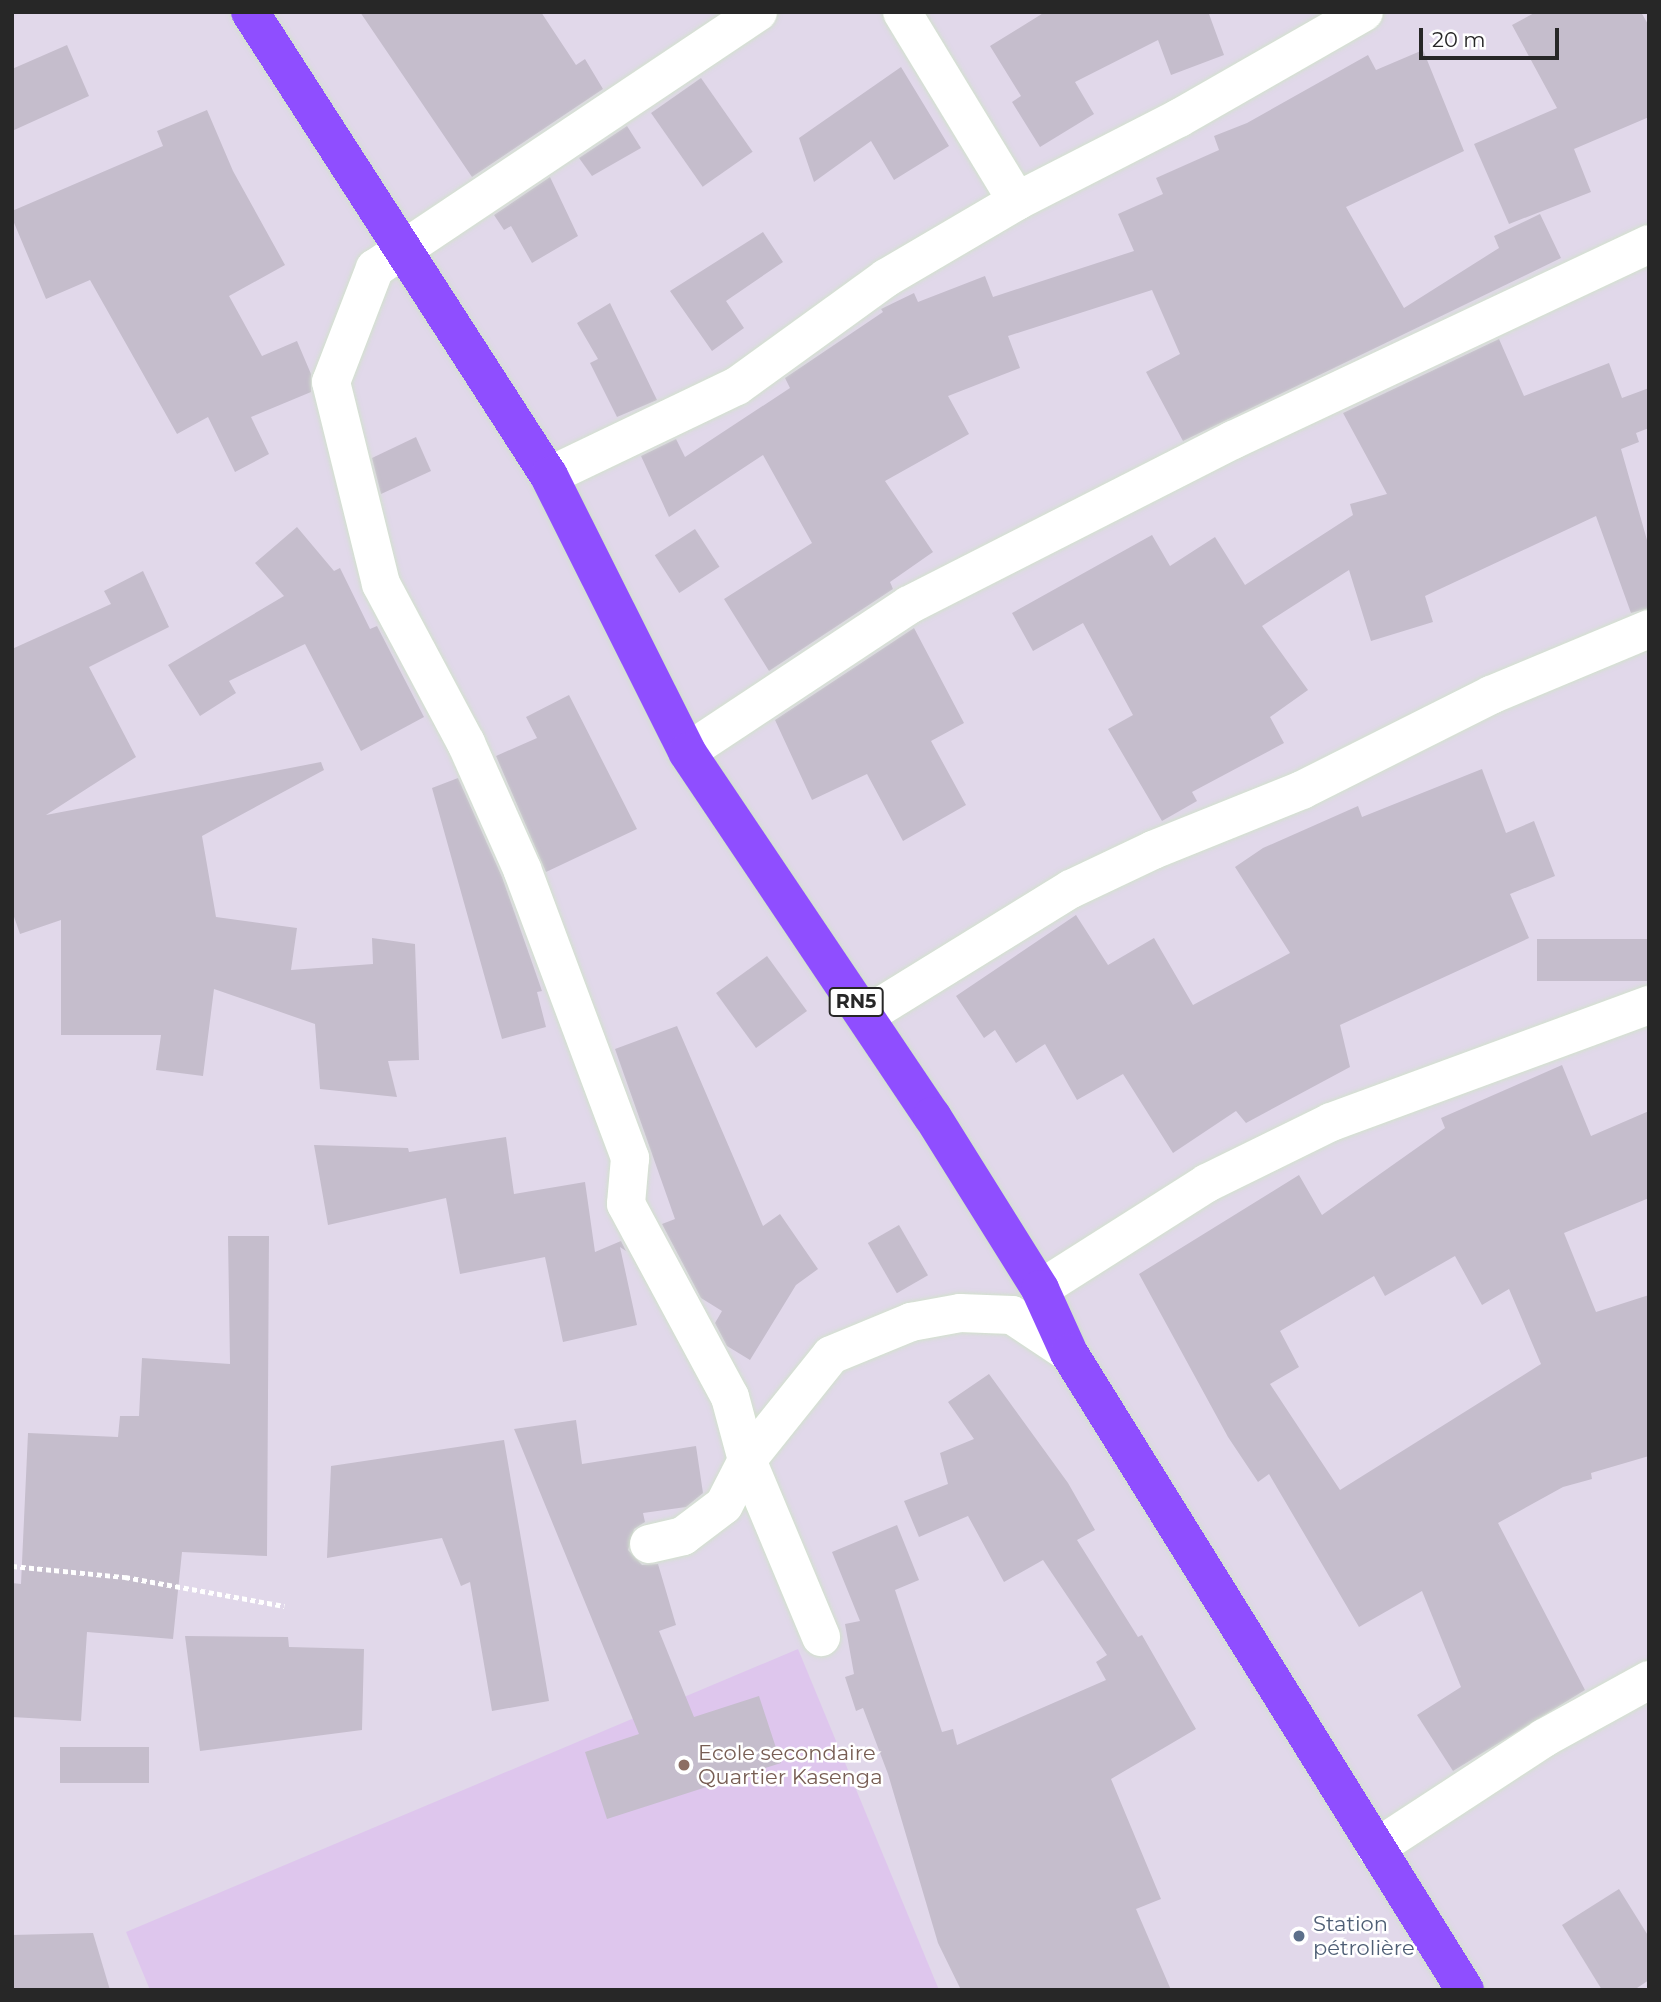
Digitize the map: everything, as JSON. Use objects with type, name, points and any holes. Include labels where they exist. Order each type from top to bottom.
[{"type":"highway","name":"RN5","points":[[250,12],[549,476],[687,752],[865,1016],[1040,1289],[1069,1353],[1297,1713],[1376,1848],[1465,1990]]},
{"type":"street","points":[[758,12],[401,247],[375,268],[331,382],[381,584],[466,743],[522,869],[629,1158],[626,1204],[730,1397],[747,1460],[821,1637]]},
{"type":"street","points":[[902,12],[1017,201]]},
{"type":"street","points":[[549,476],[737,386],[886,278],[1017,201],[1179,118],[1364,12]]},
{"type":"street","points":[[687,752],[909,605],[1233,440],[1649,244]]},
{"type":"street","points":[[865,1016],[1071,889],[1153,850],[1302,790],[1491,695],[1649,629]]},
{"type":"street","points":[[1040,1289],[1207,1183],[1331,1122],[1649,1005]]},
{"type":"street","points":[[649,1544],[684,1536],[724,1504],[747,1460],[831,1355],[911,1322],[960,1313],[1012,1315],[1069,1353]]},
{"type":"street","points":[[1376,1848],[1545,1738],[1649,1681]]},
{"type":"path","points":[[12,1566],[125,1577],[284,1606]]},
{"type":"shaded area","name":"Ecole secondaire Quartier Kasenga","points":[[798,1649],[939,1990],[150,1990],[126,1932]]},
{"type":"building","points":[[360,12],[541,12],[576,65],[585,59],[603,89],[472,177]]},
{"type":"building","points":[[1045,12],[1212,12],[1209,14],[1224,55],[1171,75],[1158,40],[1075,82],[1094,114],[1040,147],[1012,102],[1021,96],[990,46]]},
{"type":"building","points":[[1536,12],[1641,12],[1649,26],[1649,117],[1574,149],[1591,192],[1509,224],[1474,144],[1557,108],[1512,25]]},
{"type":"building","points":[[67,45],[89,96],[12,131],[12,69]]},
{"type":"building","points":[[1423,50],[1464,151],[1346,207],[1404,308],[1499,248],[1494,236],[1540,214],[1561,258],[1183,441],[1146,372],[1180,354],[1152,290],[1008,336],[1020,368],[948,396],[969,434],[885,481],[933,552],[890,582],[893,589],[769,671],[724,599],[812,543],[763,455],[669,517],[641,456],[676,439],[685,457],[790,388],[785,378],[883,312],[881,309],[914,293],[918,302],[985,276],[993,297],[1134,251],[1118,214],[1163,194],[1156,178],[1219,150],[1214,136],[1247,123],[1368,55],[1376,70]]},
{"type":"building","points":[[901,67],[949,146],[894,180],[871,141],[814,182],[799,138]]},
{"type":"building","points":[[701,78],[753,152],[703,187],[651,113]]},
{"type":"building","points":[[207,110],[233,171],[285,265],[229,296],[262,356],[297,341],[311,374],[311,392],[251,417],[269,454],[235,472],[208,417],[177,434],[90,280],[46,299],[12,218],[12,211],[163,146],[157,131]]},
{"type":"building","points":[[627,126],[641,148],[592,176],[579,158]]},
{"type":"building","points":[[550,177],[578,236],[532,263],[511,226],[504,230],[494,215]]},
{"type":"building","points":[[763,232],[783,262],[726,301],[744,328],[712,351],[670,291]]},
{"type":"building","points":[[610,303],[657,400],[617,417],[590,363],[598,359],[577,323]]},
{"type":"building","points":[[1499,339],[1524,396],[1609,363],[1622,398],[1649,388],[1649,428],[1636,433],[1639,442],[1621,449],[1649,547],[1649,608],[1631,613],[1596,516],[1425,596],[1433,622],[1371,641],[1349,570],[1262,626],[1308,690],[1270,717],[1284,743],[1192,792],[1197,801],[1162,821],[1108,729],[1133,715],[1083,623],[1033,651],[1012,613],[1152,535],[1170,566],[1215,537],[1245,585],[1353,515],[1350,504],[1387,494],[1343,413]]},
{"type":"building","points":[[416,437],[431,471],[381,494],[372,458]]},
{"type":"building","points":[[297,527],[334,571],[340,568],[370,629],[377,626],[424,717],[361,751],[305,644],[229,681],[236,693],[200,716],[168,665],[284,596],[255,563]]},
{"type":"building","points":[[695,529],[720,567],[679,593],[655,555]]},
{"type":"building","points":[[143,571],[169,627],[89,667],[136,757],[46,815],[321,762],[324,770],[202,836],[216,917],[297,928],[291,970],[373,964],[372,938],[415,944],[419,1060],[388,1061],[397,1097],[320,1089],[315,1024],[214,989],[203,1076],[156,1070],[161,1035],[61,1035],[61,920],[20,934],[12,911],[12,649],[111,604],[104,591]]},
{"type":"building","points":[[914,628],[964,723],[931,741],[966,805],[903,841],[867,774],[812,800],[775,720]]},
{"type":"building","points":[[569,695],[637,829],[546,872],[496,756],[537,738],[526,717]]},
{"type":"building","points":[[1482,769],[1506,833],[1534,821],[1555,876],[1510,894],[1529,938],[1340,1025],[1350,1067],[1246,1123],[1236,1111],[1173,1153],[1123,1074],[1077,1100],[1045,1044],[1016,1063],[995,1030],[984,1038],[956,996],[1076,915],[1108,965],[1154,938],[1193,1005],[1290,953],[1235,867],[1263,848],[1358,806],[1362,817]]},
{"type":"building","points":[[458,778],[502,877],[542,991],[537,992],[546,1027],[502,1039],[432,788]]},
{"type":"building","points":[[1537,939],[1649,939],[1649,981],[1537,981]]},
{"type":"building","points":[[767,956],[807,1011],[756,1048],[716,993]]},
{"type":"building","points":[[677,1026],[763,1226],[780,1214],[818,1269],[796,1285],[750,1360],[727,1346],[715,1323],[722,1311],[701,1298],[662,1224],[675,1219],[615,1049]]},
{"type":"building","points":[[1562,1065],[1591,1136],[1649,1111],[1649,1198],[1564,1233],[1596,1312],[1649,1295],[1649,1456],[1591,1473],[1592,1479],[1563,1487],[1498,1523],[1585,1690],[1453,1771],[1417,1715],[1461,1687],[1422,1591],[1359,1627],[1269,1474],[1258,1482],[1228,1437],[1139,1274],[1299,1175],[1322,1215],[1445,1128],[1441,1118]],"holes":[[[1455,1256],[1482,1305],[1509,1289],[1541,1364],[1340,1490],[1270,1384],[1299,1367],[1280,1331],[1374,1276],[1385,1296]]]},
{"type":"building","points":[[506,1137],[514,1194],[585,1182],[595,1252],[621,1241],[626,1251],[620,1247],[637,1325],[563,1342],[545,1257],[460,1274],[446,1198],[328,1225],[314,1145],[408,1148],[409,1152]]},
{"type":"building","points":[[899,1225],[928,1275],[897,1293],[868,1243]]},
{"type":"building","points":[[228,1236],[269,1236],[267,1556],[182,1552],[173,1639],[87,1632],[81,1721],[12,1717],[12,1583],[21,1584],[28,1433],[118,1437],[120,1416],[139,1416],[142,1358],[230,1364]]},
{"type":"building","points":[[989,1374],[1068,1483],[1095,1530],[1077,1540],[1138,1637],[1142,1635],[1196,1729],[1111,1779],[1161,1899],[1136,1909],[1171,1990],[961,1990],[938,1943],[888,1774],[863,1708],[856,1711],[845,1677],[854,1674],[845,1624],[860,1621],[832,1552],[897,1525],[919,1580],[895,1590],[942,1732],[953,1729],[957,1745],[1106,1680],[1096,1662],[1107,1655],[1043,1560],[1004,1582],[968,1516],[919,1537],[904,1501],[948,1484],[940,1453],[974,1439],[948,1402]]},
{"type":"building","points":[[576,1420],[582,1464],[696,1446],[703,1493],[686,1507],[643,1513],[645,1522],[634,1529],[628,1550],[642,1565],[658,1564],[676,1625],[659,1631],[694,1717],[759,1696],[781,1763],[607,1819],[585,1752],[639,1734],[514,1429]]},
{"type":"building","points":[[504,1440],[549,1701],[492,1711],[470,1582],[461,1586],[442,1538],[327,1558],[331,1466]]},
{"type":"building","points":[[185,1636],[288,1637],[289,1647],[364,1649],[362,1730],[200,1751]]},
{"type":"building","points":[[60,1747],[149,1747],[149,1783],[60,1783]]},
{"type":"building","points":[[1619,1889],[1649,1937],[1649,1980],[1634,1990],[1602,1990],[1562,1925]]},
{"type":"building","points":[[93,1933],[110,1990],[12,1990],[12,1935]]},
{"type":"place","name":"Ecole secondaire Quartier Kasenga","points":[[684,1765]]},
{"type":"place","name":"Station pétrolière","points":[[1299,1936]]}]
